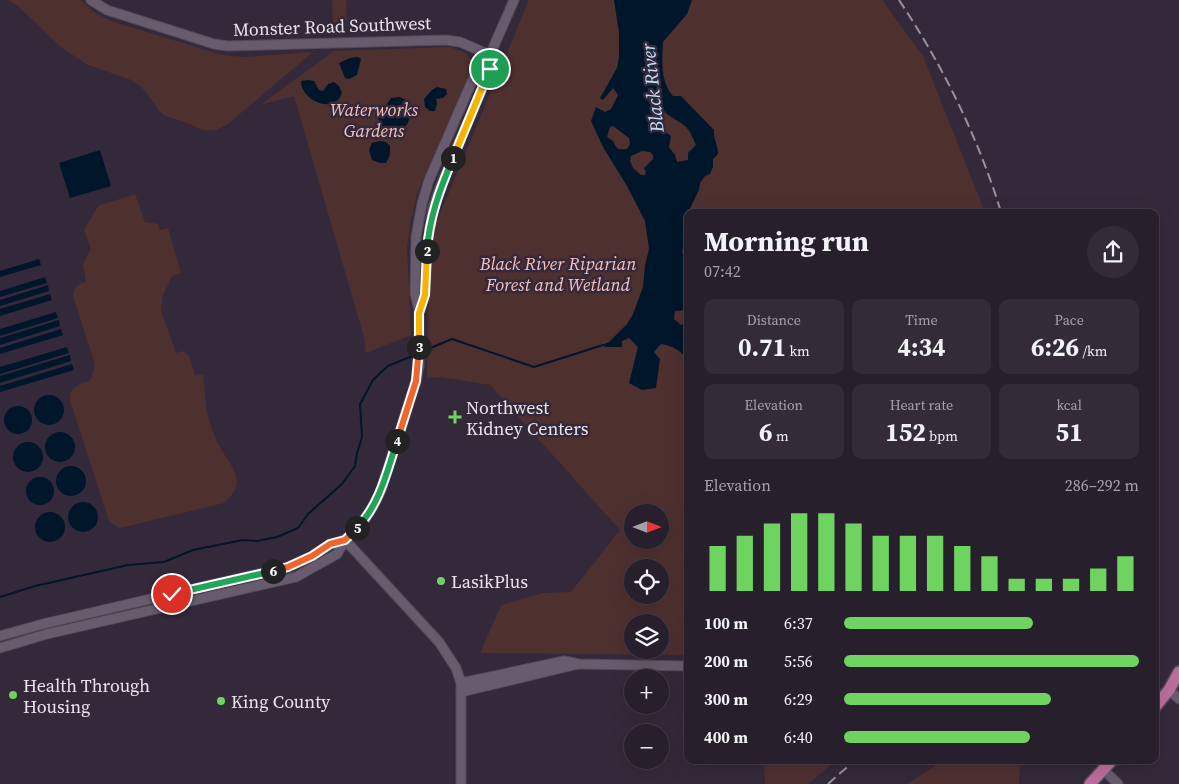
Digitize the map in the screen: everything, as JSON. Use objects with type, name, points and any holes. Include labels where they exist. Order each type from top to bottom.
[{"type":"main road","points":[[1159,702],[1169,690],[1179,672]]},
{"type":"main road","points":[[1090,784],[1109,764]]},
{"type":"street","name":"Monster Road Southwest","points":[[91,0],[107,10],[214,44],[228,46],[440,40],[460,42],[490,55]]},
{"type":"street","points":[[419,313],[425,295],[428,240],[433,208],[490,70],[490,55],[514,0]]},
{"type":"street","points":[[0,648],[48,634],[296,577],[337,554],[345,540],[360,525],[372,508],[381,490],[416,381],[419,366],[419,313],[416,294],[418,221],[429,180],[479,65],[490,55]]},
{"type":"street","points":[[0,636],[42,624],[288,567],[312,556],[330,544],[345,540]]},
{"type":"street","points":[[345,540],[439,642],[456,668],[461,688],[461,784]]},
{"type":"street","points":[[163,608],[175,598],[227,586],[236,580]]},
{"type":"street","points":[[0,641],[38,630],[48,634]]},
{"type":"street","points":[[461,688],[564,661],[579,664],[684,666]]},
{"type":"street","points":[[1169,690],[1179,699]]},
{"type":"street","points":[[1104,770],[1118,784]]},
{"type":"green space","name":"Waterworks Gardens","points":[[8,0],[80,0],[97,14],[111,21],[222,55],[244,57],[313,52],[228,124],[216,130],[203,130],[165,116],[159,111],[147,93],[131,80],[86,64],[61,47],[18,6]]},
{"type":"green space","points":[[332,0],[346,0],[347,21],[333,24]]},
{"type":"green space","name":"Black River Riparian Forest and Wetland","points":[[529,0],[882,0],[923,56],[984,209],[684,209],[684,655],[669,655],[669,614],[624,614],[624,654],[480,653],[501,605],[543,593],[571,592],[620,530],[490,385],[439,377],[427,378],[430,238]]},
{"type":"green space","name":"Waterworks Gardens","points":[[448,47],[464,52],[470,58],[472,67],[418,191],[411,219],[407,248],[411,335],[366,353],[364,337],[294,96],[260,105],[334,51]]},
{"type":"green space","points":[[135,194],[145,222],[158,224],[160,230],[168,228],[181,273],[172,276],[163,295],[161,311],[176,353],[183,351],[190,357],[195,376],[203,374],[209,420],[217,442],[234,470],[237,483],[231,496],[224,503],[120,528],[111,523],[108,518],[70,400],[70,394],[73,389],[89,381],[92,377],[95,364],[73,296],[77,286],[86,282],[83,264],[91,248],[84,230],[98,206]]},
{"type":"green space","points":[[764,764],[832,764],[808,784],[765,784]]},
{"type":"green space","points":[[938,764],[1020,764],[1019,784],[907,784]]},
{"type":"water","name":"Black River","points":[[614,0],[692,0],[687,14],[663,42],[662,63],[664,77],[673,96],[681,96],[714,130],[718,154],[713,159],[713,167],[710,174],[705,176],[700,183],[699,190],[690,209],[684,209],[684,242],[682,252],[684,256],[684,310],[675,311],[674,319],[681,325],[684,323],[684,356],[676,349],[661,344],[654,352],[660,359],[656,388],[642,390],[629,383],[638,347],[629,338],[622,341],[622,347],[605,347],[602,345],[609,342],[627,324],[633,314],[643,287],[649,249],[645,221],[627,186],[603,147],[591,121],[596,107],[605,112],[611,109],[618,95],[613,88],[603,100],[600,98],[617,68],[619,33]],"holes":[[[658,105],[661,105],[665,112],[683,124],[691,133],[696,145],[688,153],[688,160],[677,162],[675,155],[669,147],[671,136],[656,125],[653,113]],[[613,126],[629,138],[630,144],[627,149],[617,148],[613,141],[607,137],[610,127]],[[642,151],[650,152],[653,155],[653,159],[644,168],[645,175],[641,175],[633,168],[630,161],[631,156]]]},
{"type":"water","points":[[358,57],[361,59],[357,75],[349,79],[345,78],[339,63]]},
{"type":"water","points":[[301,81],[314,81],[319,90],[323,91],[328,84],[334,82],[339,86],[342,93],[338,100],[333,103],[319,103],[306,94],[302,88]]},
{"type":"water","points":[[437,87],[446,89],[447,94],[443,98],[436,99],[435,111],[430,111],[425,107],[424,99]]},
{"type":"water","points":[[399,97],[406,100],[410,115],[405,127],[396,134],[381,126],[378,118],[391,98]]},
{"type":"water","points":[[386,142],[390,146],[390,155],[386,163],[372,160],[369,150],[372,143]]},
{"type":"water","points":[[100,150],[111,186],[70,198],[59,163]]},
{"type":"water","points":[[39,259],[41,265],[0,277],[0,271]]},
{"type":"water","points":[[45,277],[47,283],[0,297],[0,291]]},
{"type":"water","points":[[48,285],[49,291],[0,306],[0,300]]},
{"type":"water","points":[[50,294],[52,300],[0,316],[0,309]]},
{"type":"water","points":[[56,312],[58,318],[0,336],[0,329]]},
{"type":"water","points":[[59,320],[60,326],[0,345],[0,338]]},
{"type":"water","points":[[61,329],[63,335],[0,354],[0,348]]},
{"type":"water","points":[[67,347],[69,353],[0,374],[0,367]]},
{"type":"water","points":[[70,355],[71,361],[0,383],[0,376]]},
{"type":"water","points":[[72,364],[74,370],[0,392],[0,386]]},
{"type":"water","points":[[49,395],[60,399],[64,410],[60,421],[49,425],[38,421],[34,410],[38,399]]},
{"type":"water","points":[[18,406],[28,410],[32,420],[28,430],[18,434],[8,430],[4,420],[8,410]]},
{"type":"water","points":[[60,432],[70,437],[75,447],[70,457],[60,462],[50,457],[45,447],[50,437]]},
{"type":"water","points":[[28,442],[34,443],[42,451],[42,463],[34,471],[28,472],[22,471],[14,463],[13,457],[14,451],[22,443]]},
{"type":"water","points":[[71,466],[81,471],[86,481],[81,491],[71,496],[61,491],[56,481],[61,471]]},
{"type":"water","points":[[40,477],[50,481],[54,491],[50,501],[40,505],[30,501],[26,491],[30,481]]},
{"type":"water","points":[[83,502],[94,506],[98,517],[94,528],[83,532],[72,528],[68,517],[72,506]]},
{"type":"water","points":[[50,512],[56,513],[64,521],[64,533],[56,541],[50,542],[44,541],[36,533],[35,527],[36,521],[44,513]]},
{"type":"waterway","points":[[421,352],[452,339],[534,367],[603,345]]},
{"type":"waterway","points":[[0,597],[35,586],[128,565],[164,562],[193,550],[243,540],[257,541],[277,537],[298,528],[308,514],[342,484],[355,466],[362,437],[360,404],[373,380],[388,366],[417,354]]},
{"type":"railway","points":[[899,0],[945,76],[982,157],[1000,209]]},
{"type":"railway","points":[[828,784],[850,764]]},
{"type":"place","name":"Northwest Kidney Centers","points":[[455,417]]},
{"type":"place","name":"LasikPlus","points":[[441,581]]},
{"type":"place","name":"Health Through Housing","points":[[13,695]]},
{"type":"place","name":"King County","points":[[221,701]]},
{"type":"route","points":[[172,594],[288,567],[312,556],[330,544],[345,540],[360,525],[372,508],[387,473],[416,381],[419,366],[419,313],[425,295],[428,240],[433,208],[490,69]]}]
